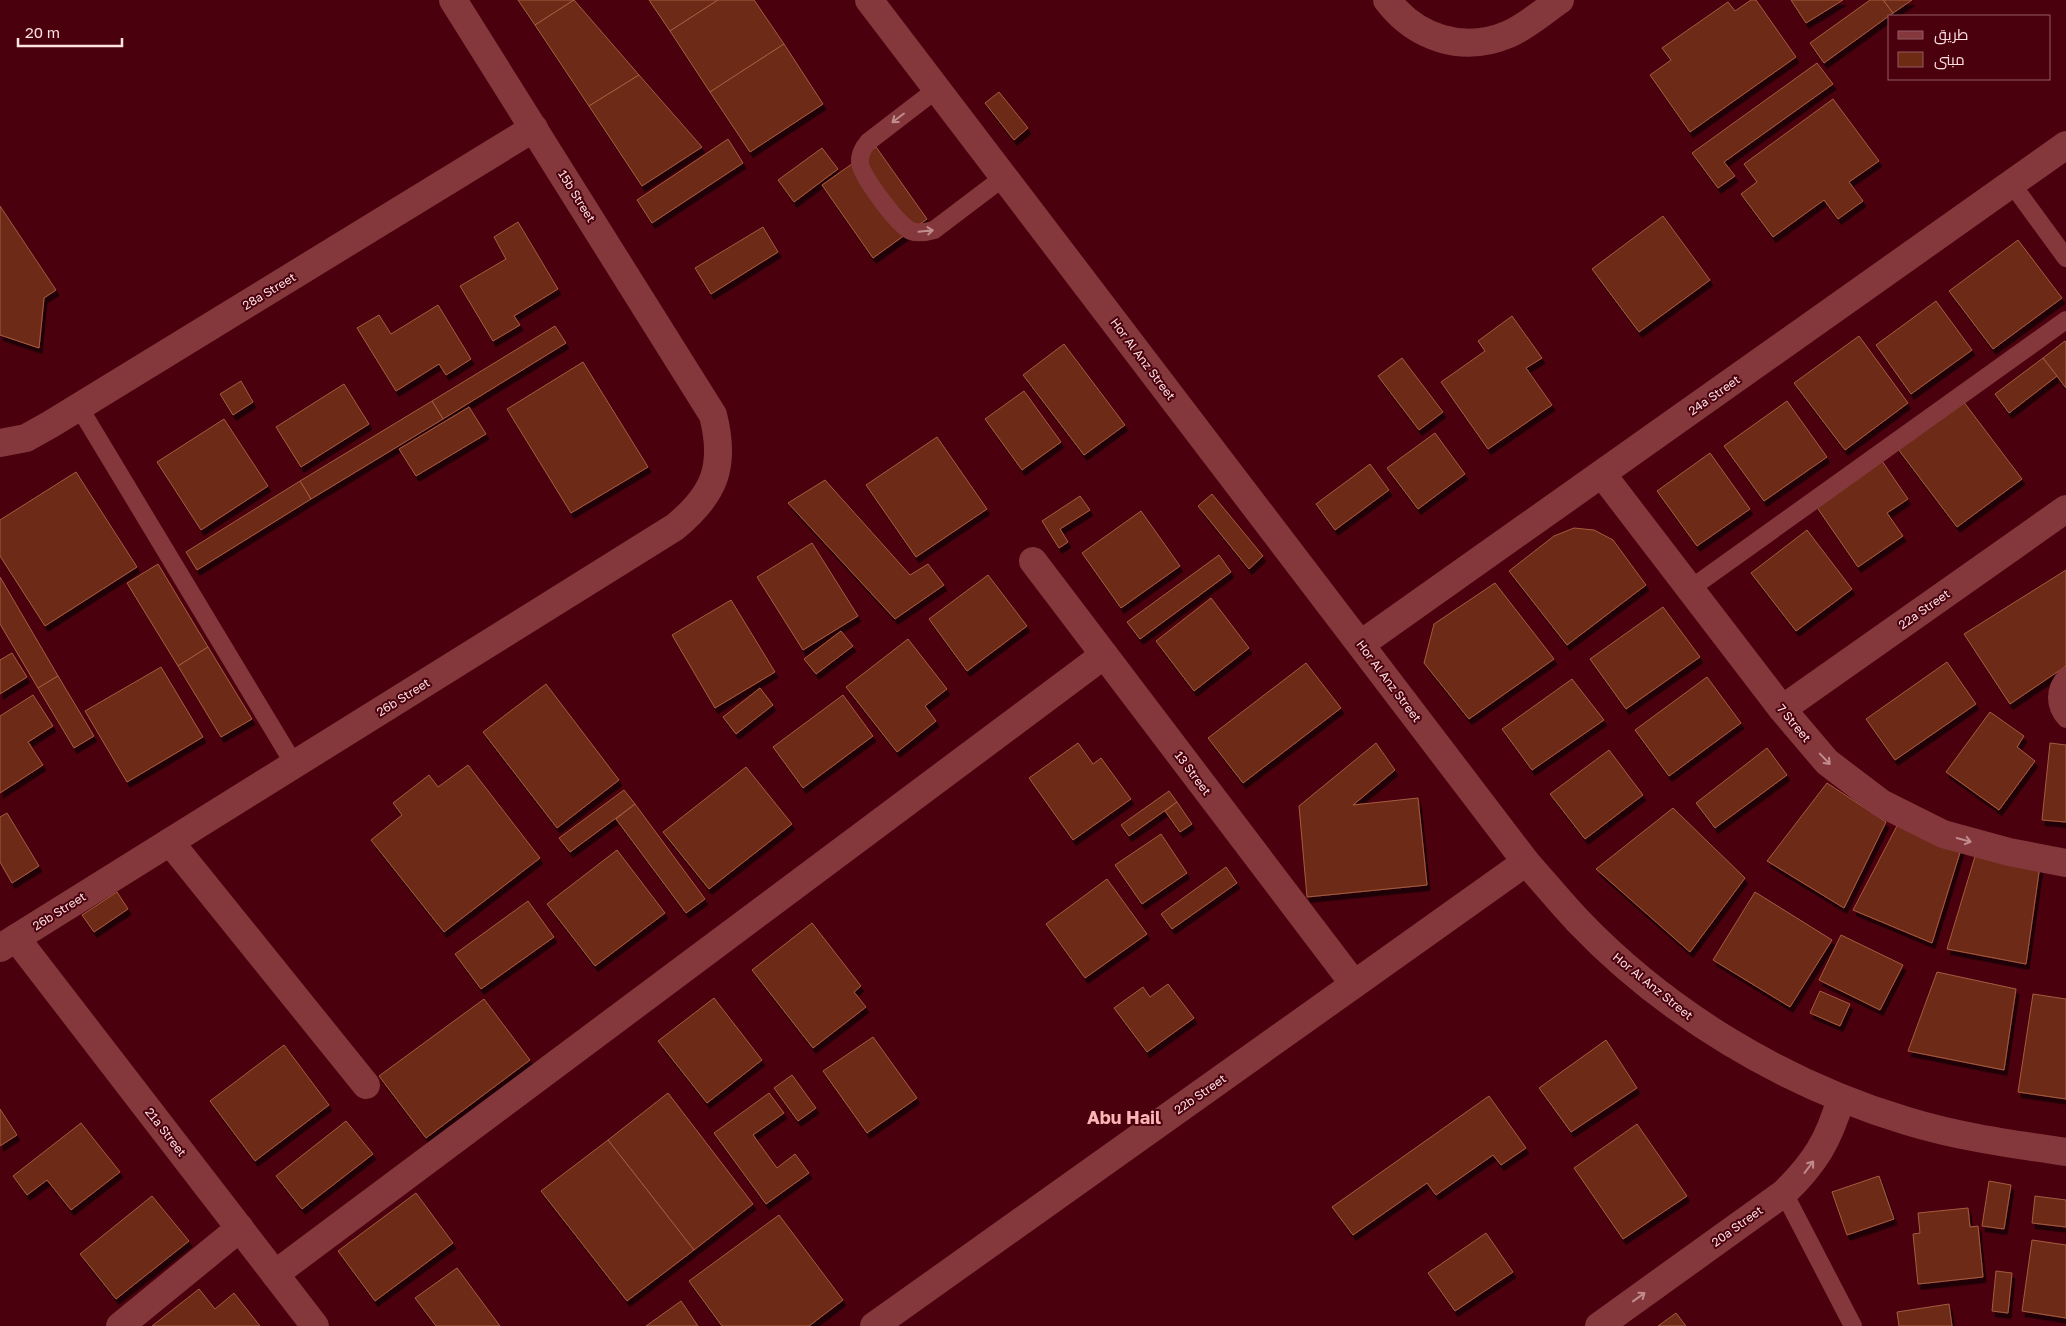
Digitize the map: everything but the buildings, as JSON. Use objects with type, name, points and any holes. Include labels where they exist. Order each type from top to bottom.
[{"type":"street","name":"15b Street","points":[[453,0],[701,393]]},
{"type":"street","name":"Hor Al Anz Street","points":[[869,0],[1526,862],[1578,922],[1636,976],[1684,1011],[1768,1064],[1841,1098],[1907,1121],[1974,1138],[2066,1152]]},
{"type":"street","points":[[1387,0],[1408,23],[1431,36],[1457,43],[1484,42],[1510,34],[1560,0]]},
{"type":"street","name":"28a Street","points":[[0,443],[26,438],[79,407],[534,128]]},
{"type":"street","name":"24a Street","points":[[1361,644],[2066,145]]},
{"type":"street","name":"26b Street","points":[[8,943],[675,527],[695,511],[712,482],[718,466],[719,440],[713,415],[701,393]]},
{"type":"street","name":"7 Street","points":[[1602,474],[1782,709],[1827,762],[1881,804],[1943,834],[2009,852],[2066,863]]},
{"type":"street","name":"22a Street","points":[[1782,709],[2066,509]]},
{"type":"street","name":"13 Street","points":[[1033,561],[1354,984]]},
{"type":"street","points":[[275,1274],[1104,655]]},
{"type":"street","points":[[170,842],[366,1085]]},
{"type":"street","name":"22b Street","points":[[874,1326],[1526,862]]},
{"type":"street","name":"21a Street","points":[[8,943],[240,1228],[315,1326]]},
{"type":"street","name":"20a Street","points":[[1600,1326],[1784,1193],[1804,1173],[1821,1151],[1833,1126],[1841,1098]]},
{"type":"street","points":[[120,1326],[240,1228]]},
{"type":"lane","points":[[937,89],[868,142],[862,150],[860,160],[862,171],[903,225],[912,231],[924,233],[934,230],[1004,177]]},
{"type":"lane","points":[[2012,184],[2066,258]]},
{"type":"lane","points":[[1690,589],[2066,320]]},
{"type":"lane","points":[[79,407],[294,764]]},
{"type":"lane","points":[[2066,676],[2060,683],[2056,698],[2060,713],[2066,719]]},
{"type":"lane","points":[[1784,1193],[1853,1326]]},
{"type":"district","name":"Abu Hail","points":[[1124,1117]]}]
